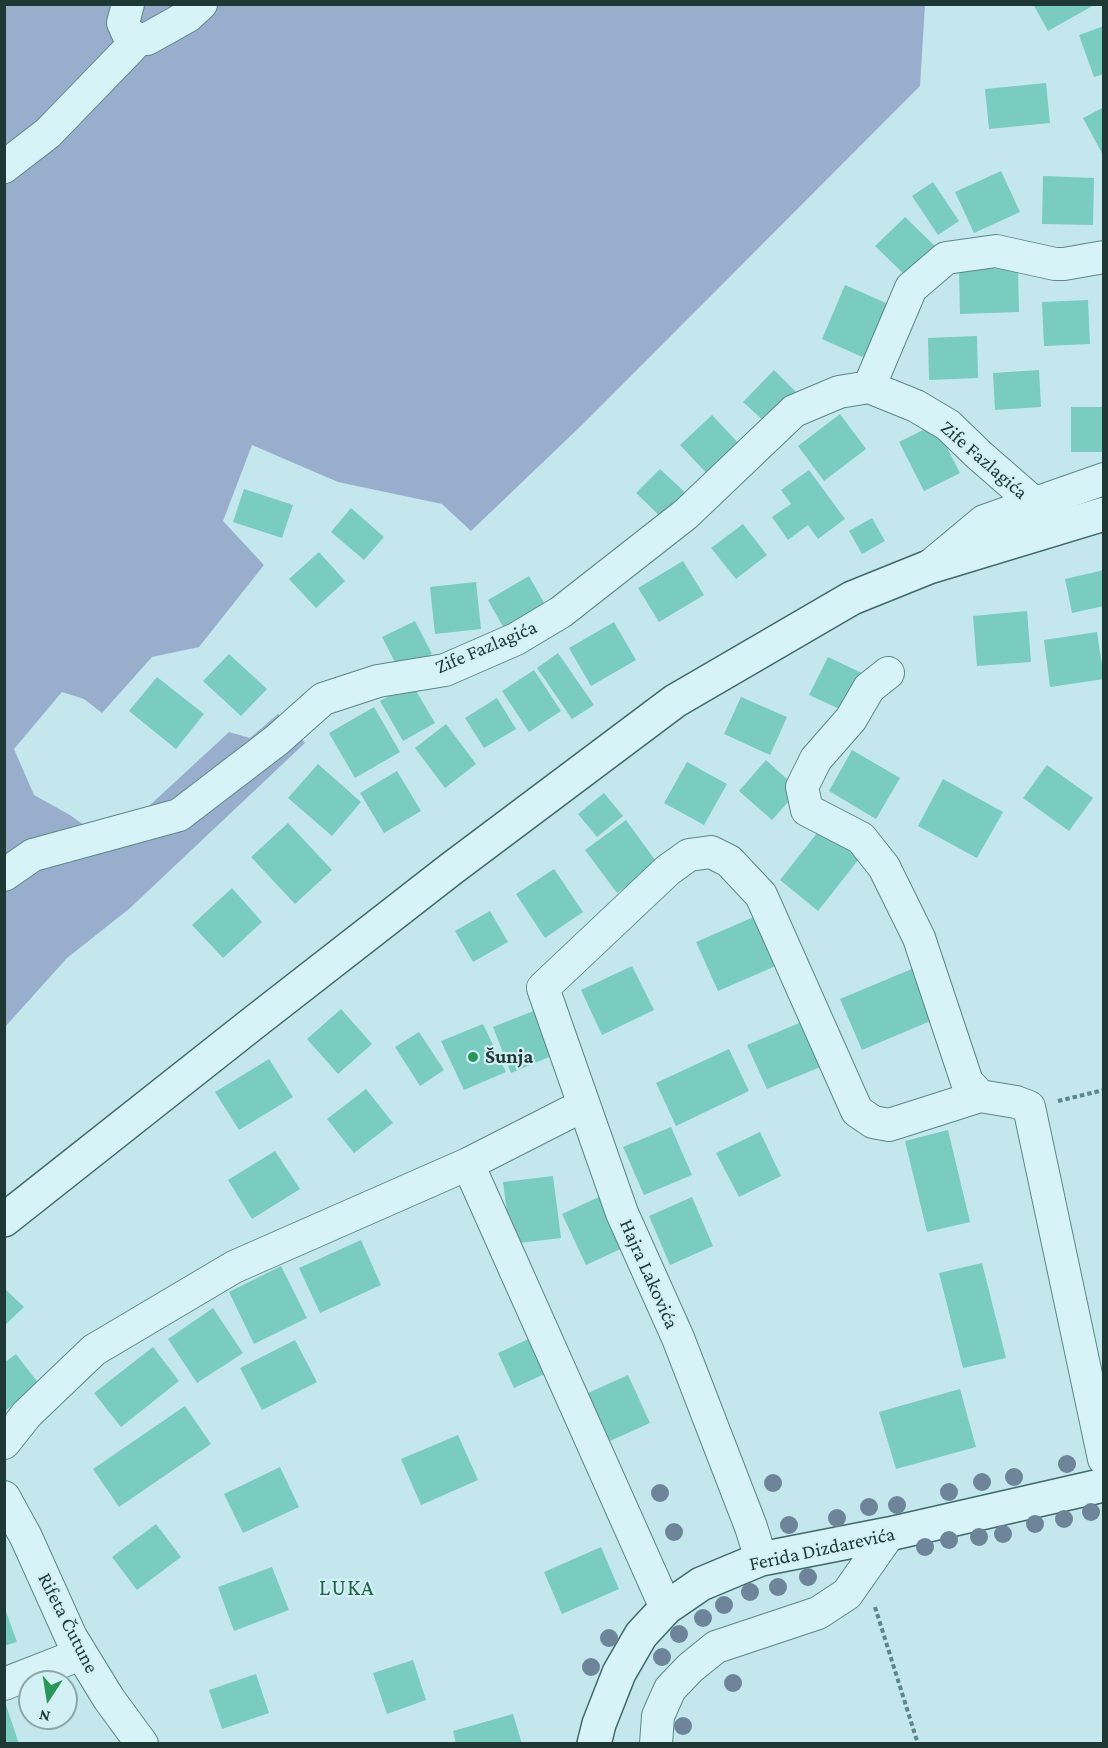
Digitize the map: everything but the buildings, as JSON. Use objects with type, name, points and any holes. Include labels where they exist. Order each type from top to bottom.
[{"type":"street","points":[[128,4],[123,23],[128,34],[139,39],[147,39],[188,16],[201,4]]},
{"type":"street","points":[[4,167],[48,133],[139,39]]},
{"type":"street","points":[[869,387],[911,288],[946,258],[996,251],[1064,264],[1104,257]]},
{"type":"street","name":"Zife Fazlagića","points":[[4,875],[33,855],[179,815],[277,741],[323,699],[378,681],[445,670],[516,639],[561,612],[686,514],[794,411],[839,392],[869,387],[916,406],[948,425],[1034,503]]},
{"type":"street","points":[[929,567],[984,521],[1104,478]]},
{"type":"street","points":[[4,1220],[424,890],[675,701],[852,598],[929,567],[1104,513]]},
{"type":"street","points":[[888,673],[869,688],[851,720],[816,759],[802,787],[807,810],[861,838],[885,867],[919,938],[967,1082],[980,1096],[1016,1102],[1029,1107],[1104,1459]]},
{"type":"street","name":"Hajra Lakovića","points":[[761,1559],[751,1527],[678,1338],[622,1213],[543,988],[668,870],[689,855],[711,852],[729,861],[761,895],[857,1111],[873,1122],[889,1125],[980,1096]]},
{"type":"street","points":[[4,1443],[27,1414],[94,1350],[234,1267],[468,1164],[584,1105]]},
{"type":"street","points":[[468,1164],[666,1608]]},
{"type":"street","name":"Ferida Dizdarevića","points":[[594,1743],[605,1706],[619,1673],[641,1635],[666,1608],[701,1584],[761,1559],[889,1534],[1104,1485]]},
{"type":"street","name":"Rifeta Čutune","points":[[4,1497],[26,1537],[71,1637],[109,1699],[142,1743]]},
{"type":"street","points":[[656,1743],[658,1716],[670,1689],[690,1668],[716,1647],[818,1613],[848,1594],[889,1534]]},
{"type":"street","points":[[4,1684],[81,1654]]},
{"type":"path","points":[[1029,1107],[1104,1089]]},
{"type":"path","points":[[860,1578],[876,1607],[918,1743]]},
{"type":"shaded area","points":[[5,5],[925,5],[920,86],[584,423],[471,531],[442,504],[338,482],[252,445],[223,521],[264,565],[199,647],[152,657],[102,713],[84,699],[62,692],[14,749],[34,795],[70,815],[109,843],[229,732],[250,738],[278,714],[305,743],[129,909],[67,958],[5,1027]]},
{"type":"place","name":"Šunja","points":[[473,1057]]},
{"type":"district","name":"LUKA","points":[[347,1588]]}]
